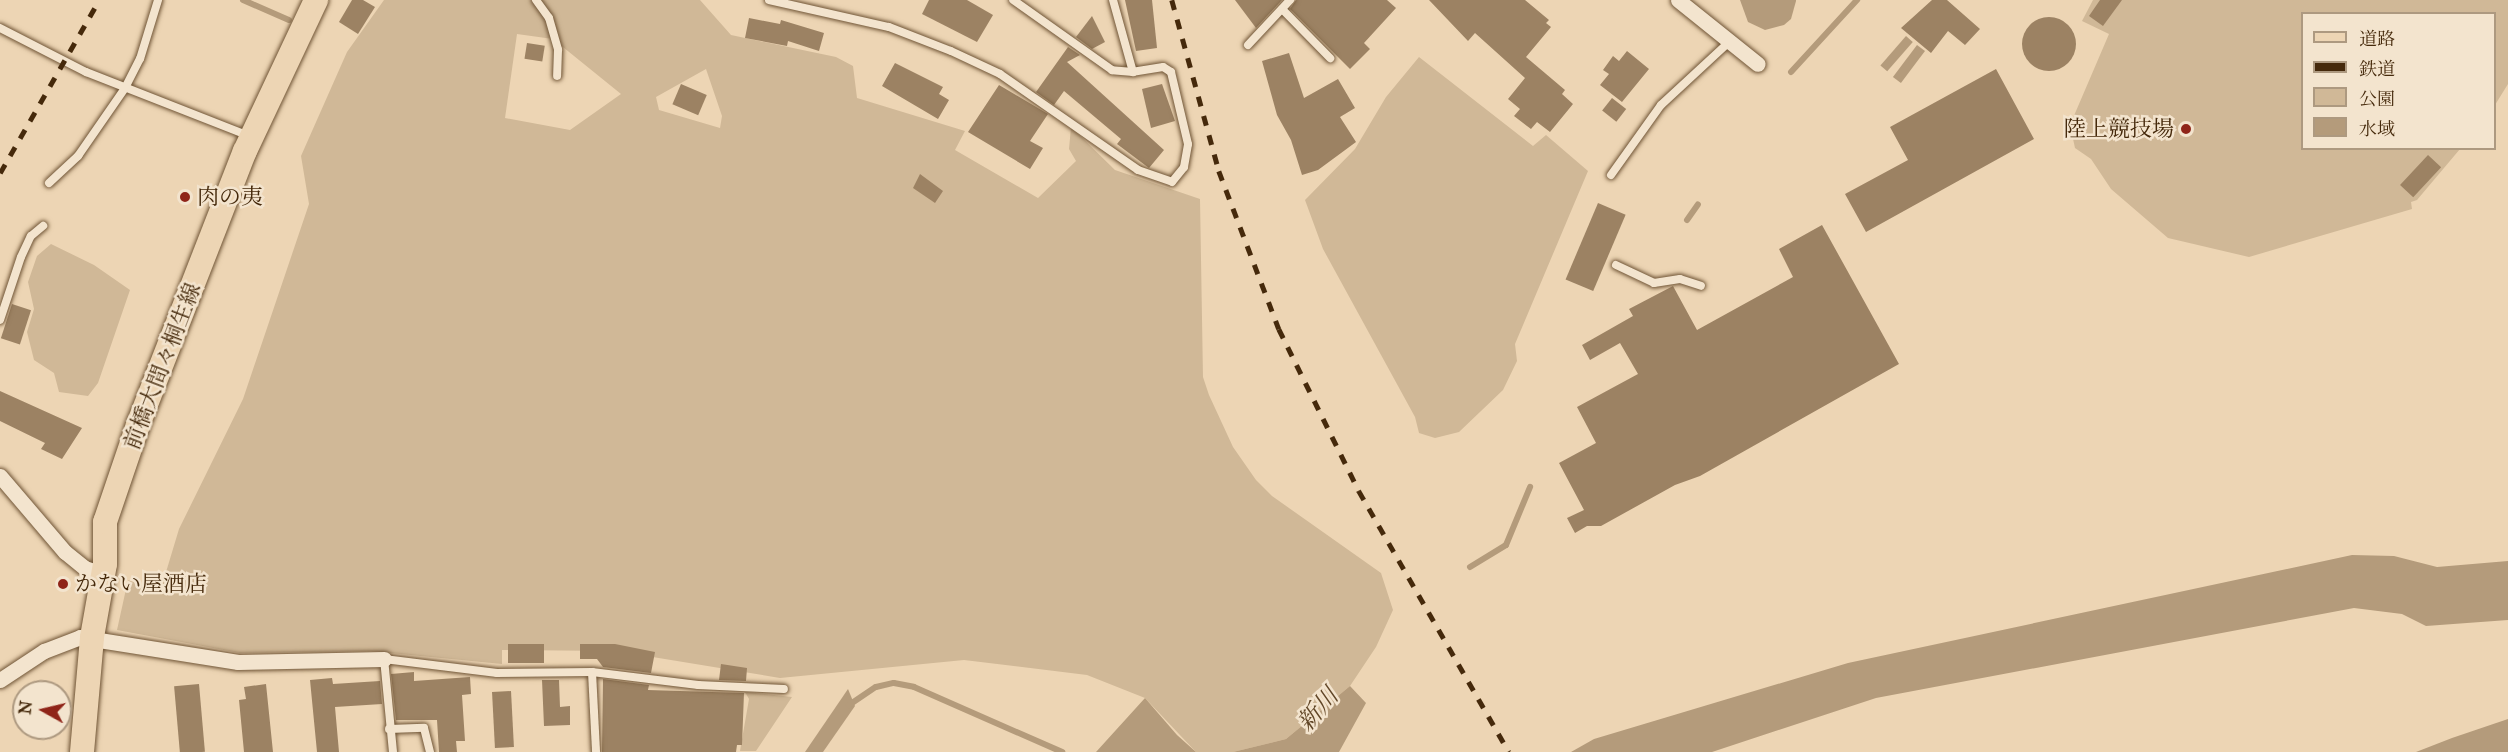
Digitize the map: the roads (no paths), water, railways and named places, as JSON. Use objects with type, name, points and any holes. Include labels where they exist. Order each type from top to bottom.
[{"type":"main road","name":"前橋大間々桐生線","points":[[81,752],[92,637],[102,574],[105,522],[138,425],[251,137],[316,0]]},
{"type":"street","points":[[1678,0],[1758,64]]},
{"type":"street","points":[[0,476],[65,552],[85,568],[102,574]]},
{"type":"street","points":[[0,680],[57,643],[92,637],[238,662],[384,659]]},
{"type":"lane","points":[[49,183],[78,156],[125,88],[140,59],[158,0]]},
{"type":"lane","points":[[536,0],[549,18],[558,50],[557,76]]},
{"type":"lane","points":[[769,0],[889,27],[951,51],[1000,74],[1138,170],[1172,182],[1184,167],[1188,144],[1171,72],[1163,67],[1134,72],[1113,70],[1013,0]]},
{"type":"lane","points":[[1113,0],[1134,72]]},
{"type":"lane","points":[[1248,45],[1290,0]]},
{"type":"lane","points":[[1282,9],[1330,58]]},
{"type":"lane","points":[[0,28],[125,88],[251,137]]},
{"type":"lane","points":[[1611,175],[1661,105],[1729,42]]},
{"type":"lane","points":[[0,320],[21,257],[31,236],[43,226]]},
{"type":"lane","points":[[1616,265],[1654,283],[1680,279],[1701,286]]},
{"type":"lane","points":[[393,752],[384,659],[497,673],[592,672],[698,685],[784,689]]},
{"type":"lane","points":[[592,672],[596,752]]},
{"type":"lane","points":[[389,729],[424,728],[430,752],[423,752]]},
{"type":"water","points":[[1740,0],[1796,1],[1791,19],[1784,25],[1765,30],[1748,22]]},
{"type":"water","points":[[1906,36],[1913,42],[1887,71],[1880,65]]},
{"type":"water","points":[[1917,45],[1925,51],[1901,83],[1893,77]]},
{"type":"water","points":[[2352,555],[2394,556],[2437,567],[2508,561],[2508,620],[2426,626],[2402,614],[2354,608],[1876,698],[1712,752],[1571,752],[1594,739],[1848,663]]},
{"type":"water","points":[[1350,686],[1366,703],[1339,752],[1233,752],[1286,739]]},
{"type":"water","points":[[848,689],[855,706],[823,752],[805,752]]},
{"type":"water","points":[[1145,698],[1177,735],[1196,752],[1096,752]]},
{"type":"water","points":[[2508,719],[2508,752],[2416,752],[2452,738]]},
{"type":"waterway","points":[[243,0],[289,20]]},
{"type":"waterway","name":"新川","points":[[1791,72],[1857,0]]},
{"type":"waterway","name":"新川","points":[[1687,220],[1698,204]]},
{"type":"waterway","name":"新川","points":[[1470,567],[1506,545],[1530,487]]},
{"type":"waterway","points":[[849,705],[876,687],[894,683],[914,687],[1062,752]]},
{"type":"railway","points":[[0,173],[99,0]]},
{"type":"railway","points":[[1172,0],[1219,171],[1279,329],[1359,491],[1509,752]]},
{"type":"place","name":"陸上競技場","points":[[2186,129]]},
{"type":"place","name":"肉の夷","points":[[185,197]]},
{"type":"place","name":"かない屋酒店","points":[[63,584]]}]
